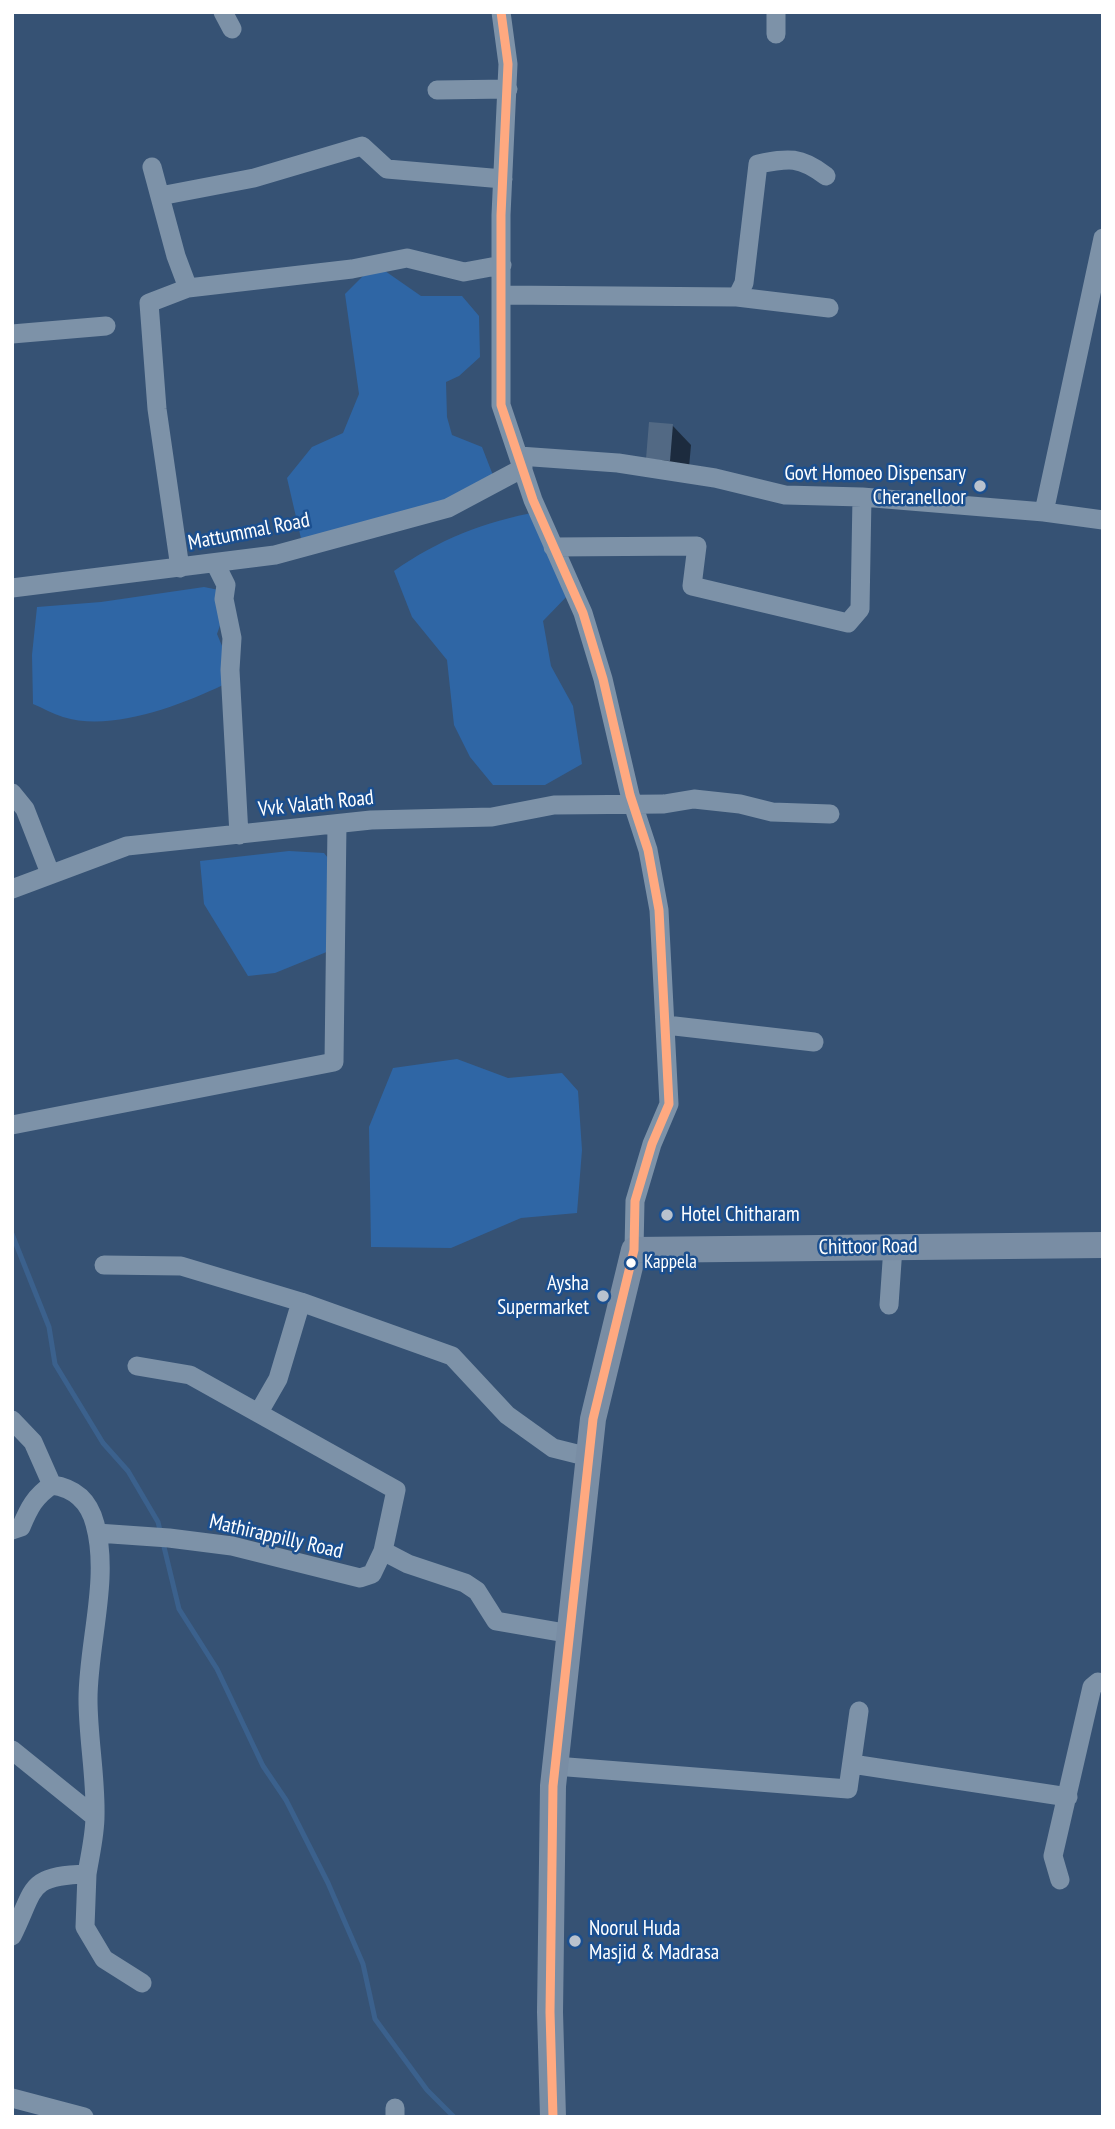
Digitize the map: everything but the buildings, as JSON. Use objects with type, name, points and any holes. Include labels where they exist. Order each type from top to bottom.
[{"type":"main road","name":"Chittoor Road","points":[[634,1250],[1103,1245]]},
{"type":"main road","points":[[553,2117],[550,2012],[555,1766],[593,1419],[634,1250]]},
{"type":"street","points":[[501,12],[508,64],[503,179],[502,405],[553,547],[583,613],[604,679],[632,802],[648,850],[659,910],[669,1104],[652,1144],[635,1201],[634,1250]]},
{"type":"street","points":[[775,12],[776,34]]},
{"type":"street","points":[[438,90],[508,89]]},
{"type":"street","points":[[160,196],[254,178],[362,146],[387,169],[503,179]]},
{"type":"street","points":[[737,297],[744,284],[758,164],[789,158],[809,163],[826,176]]},
{"type":"street","points":[[152,167],[188,288]]},
{"type":"street","points":[[1044,512],[1103,238]]},
{"type":"street","points":[[180,568],[158,409],[149,303],[188,288],[352,269],[407,258],[464,272],[502,265]]},
{"type":"street","points":[[502,295],[737,297],[829,307]]},
{"type":"street","points":[[12,334],[106,326]]},
{"type":"street","points":[[521,462],[573,458],[715,478],[785,495],[862,497],[1044,512],[1103,520]]},
{"type":"street","name":"Mattummal Road","points":[[12,588],[275,555],[448,508],[521,462]]},
{"type":"street","points":[[553,547],[697,546],[692,586],[848,623],[860,610],[862,497]]},
{"type":"street","points":[[215,563],[226,586],[224,600],[232,638],[230,670],[239,835]]},
{"type":"street","points":[[12,793],[25,810],[50,873]]},
{"type":"street","name":"Vvk Valath Road","points":[[12,889],[127,846],[337,824],[492,817],[554,805],[632,802],[664,804],[694,799],[740,804],[772,812],[830,814]]},
{"type":"street","points":[[12,1125],[334,1062],[337,824]]},
{"type":"street","points":[[666,1025],[814,1042]]},
{"type":"street","points":[[889,1305],[893,1247]]},
{"type":"street","points":[[104,1265],[181,1266],[301,1302],[452,1356],[507,1415],[552,1448],[589,1457]]},
{"type":"street","points":[[260,1412],[278,1379],[301,1302]]},
{"type":"street","points":[[137,1366],[190,1375],[396,1490],[383,1551],[408,1564],[465,1583],[477,1591],[496,1621],[571,1634]]},
{"type":"street","points":[[12,1420],[33,1442],[52,1485]]},
{"type":"street","points":[[12,1530],[21,1527],[30,1504],[52,1485],[67,1487],[85,1500],[97,1533],[97,1620],[88,1701],[95,1817],[87,1874],[85,1927],[104,1959],[142,1983]]},
{"type":"street","name":"Mathirappilly Road","points":[[97,1533],[233,1546],[360,1578],[372,1574],[383,1551]]},
{"type":"street","points":[[1060,1880],[1053,1856],[1092,1687],[1098,1682],[1103,1683]]},
{"type":"street","points":[[555,1766],[848,1789],[859,1711]]},
{"type":"street","points":[[12,1750],[95,1817]]},
{"type":"street","points":[[852,1764],[1068,1797]]},
{"type":"street","points":[[12,1936],[36,1884],[48,1877],[87,1874]]},
{"type":"street","points":[[12,2098],[84,2117]]},
{"type":"shaded area","points":[[375,264],[421,296],[462,296],[479,316],[480,357],[459,376],[446,382],[447,417],[452,435],[482,447],[496,483],[303,547],[287,478],[312,447],[343,433],[359,394],[345,294]]},
{"type":"shaded area","points":[[538,512],[572,591],[543,621],[551,666],[573,706],[582,764],[545,785],[493,785],[470,757],[454,725],[447,660],[412,617],[394,571],[463,533]]},
{"type":"shaded area","points":[[204,587],[219,590],[223,617],[217,634],[230,665],[223,685],[166,708],[123,719],[82,721],[63,717],[33,704],[32,655],[37,607],[101,602]]},
{"type":"shaded area","points":[[289,851],[324,853],[336,868],[329,951],[275,973],[248,976],[204,904],[200,861]]},
{"type":"shaded area","points":[[457,1059],[508,1078],[562,1073],[578,1091],[582,1150],[577,1213],[521,1218],[451,1248],[371,1247],[369,1127],[393,1068]]},
{"type":"waterway","points":[[12,1234],[49,1327],[55,1364],[103,1443],[128,1471],[158,1522],[179,1609],[217,1669],[263,1766],[286,1800],[328,1883],[363,1964],[375,2019],[427,2090],[454,2117]]},
{"type":"transit line","points":[[501,12],[508,64],[501,215],[501,405],[533,500],[583,613],[603,679],[630,795],[648,850],[659,910],[669,1104],[652,1144],[635,1201],[634,1250],[593,1419],[553,1786],[550,2012],[553,2117]]},
{"type":"place","name":"Govt Homoeo Dispensary Cheranelloor","points":[[980,486]]},
{"type":"place","name":"Hotel Chitharam","points":[[667,1215]]},
{"type":"place","name":"Kappela","points":[[631,1263]]},
{"type":"place","name":"Aysha Supermarket","points":[[603,1296]]},
{"type":"place","name":"Noorul Huda Masjid & Madrasa","points":[[575,1941]]}]
